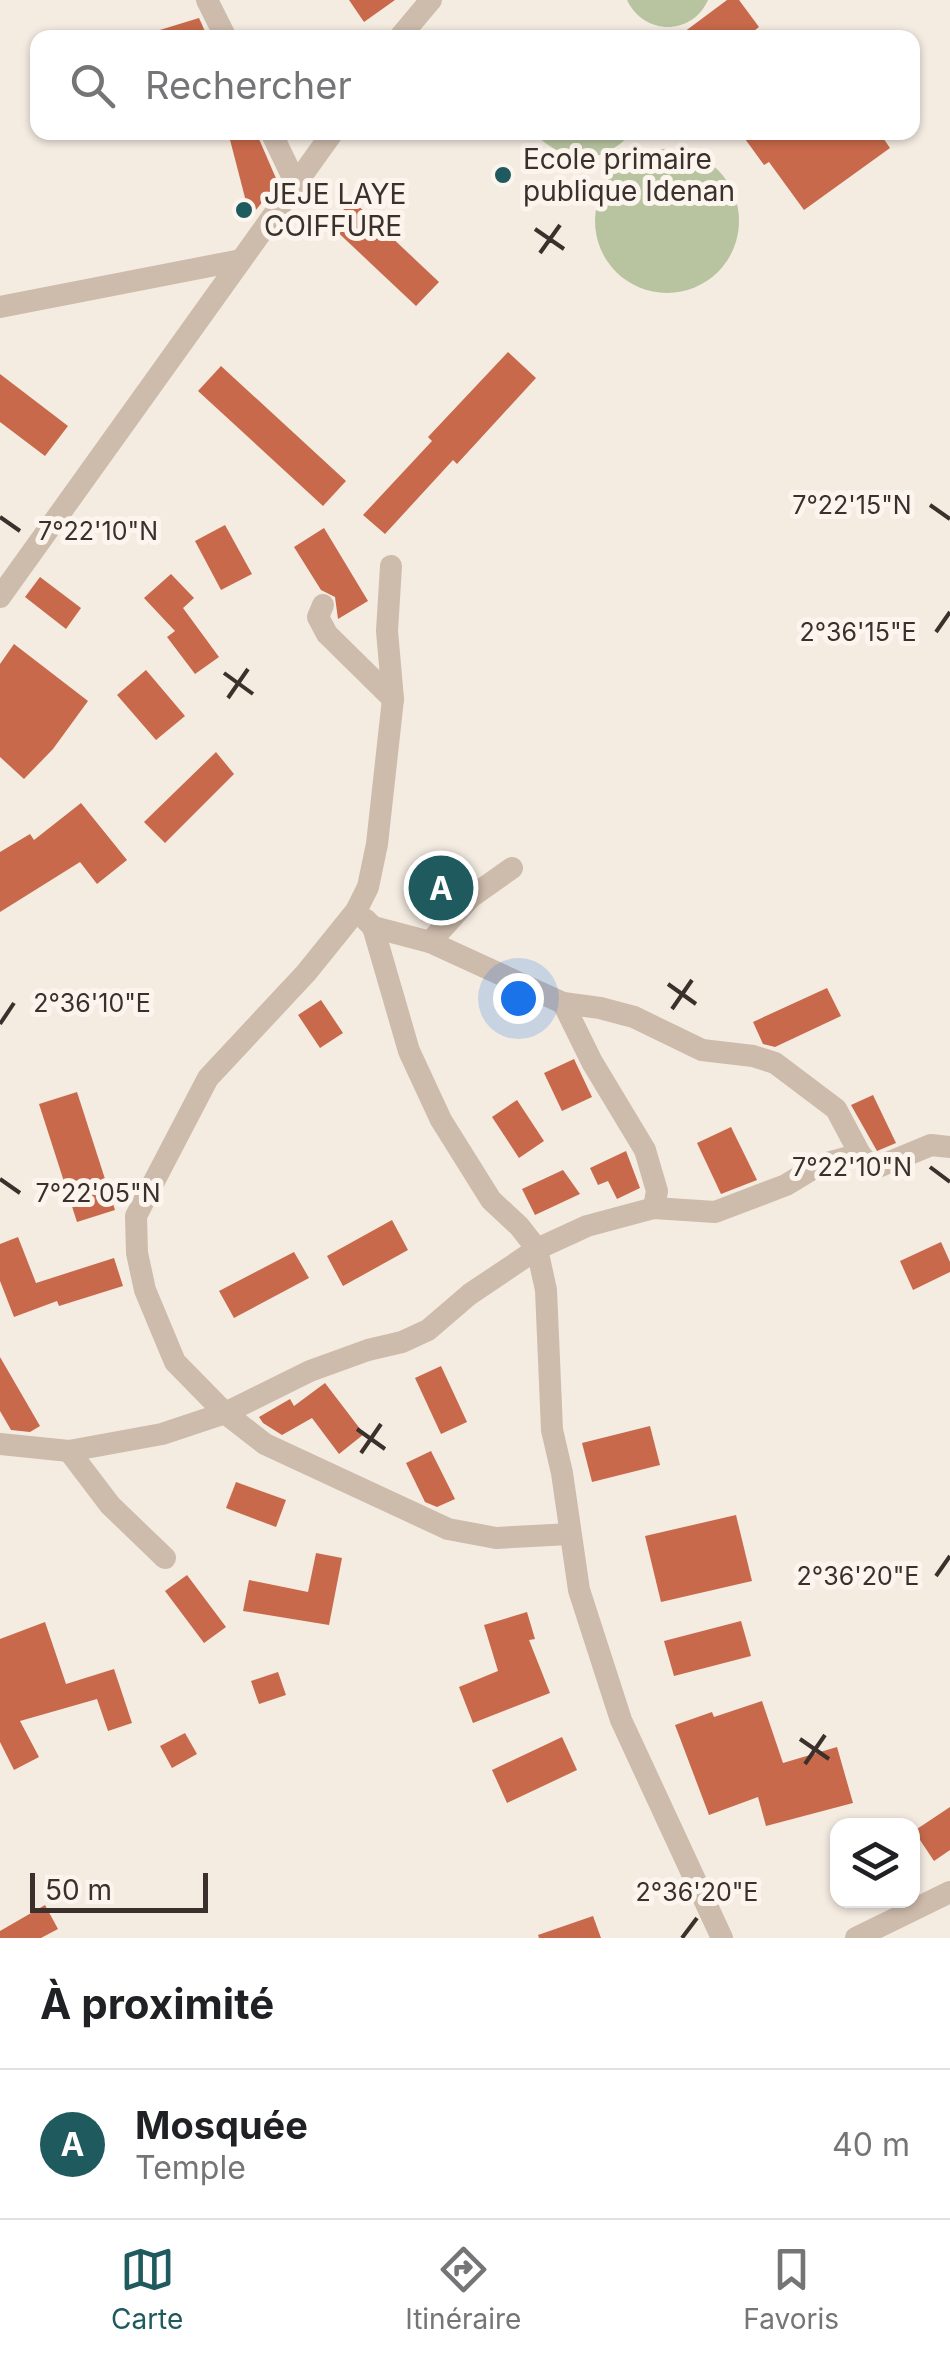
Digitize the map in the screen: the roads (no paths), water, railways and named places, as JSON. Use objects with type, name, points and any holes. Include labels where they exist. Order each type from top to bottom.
[{"type":"street","points":[[207,0],[222,30]]},
{"type":"street","points":[[406,30],[431,0]]},
{"type":"street","points":[[276,140],[296,184]]},
{"type":"street","points":[[0,598],[327,140]]},
{"type":"street","points":[[0,307],[240,260]]},
{"type":"street","points":[[392,566],[387,631],[393,700],[364,919],[410,1050],[441,1120],[491,1200],[537,1249],[546,1290],[552,1430],[579,1590],[620,1720],[722,1938]]},
{"type":"street","points":[[323,605],[318,618],[327,634],[393,700]]},
{"type":"street","points":[[430,942],[471,897],[512,868]]},
{"type":"street","points":[[364,919],[430,942],[563,1004],[634,1017],[702,1050],[752,1056],[775,1064],[836,1109],[860,1154],[873,1169],[931,1145],[950,1147]]},
{"type":"street","points":[[364,919],[306,973],[208,1078],[136,1216],[136,1254],[145,1290],[175,1362],[225,1413],[265,1444],[448,1529],[496,1538],[570,1534]]},
{"type":"street","points":[[563,1004],[592,1062],[645,1150],[656,1191],[654,1208]]},
{"type":"street","points":[[0,1444],[69,1451],[162,1434],[225,1413],[310,1371],[428,1330],[470,1294],[537,1249],[586,1226],[654,1208],[715,1212],[786,1185],[819,1165],[860,1154]]},
{"type":"street","points":[[69,1451],[110,1505],[165,1558]]},
{"type":"street","points":[[856,1938],[950,1892]]},
{"type":"place","name":"Ecole primaire publique Idenan","points":[[503,175]]},
{"type":"place","name":"JEJE LAYE COIFFURE","points":[[244,210]]},
{"type":"place","name":"Mosquée","points":[[441,888]]}]
